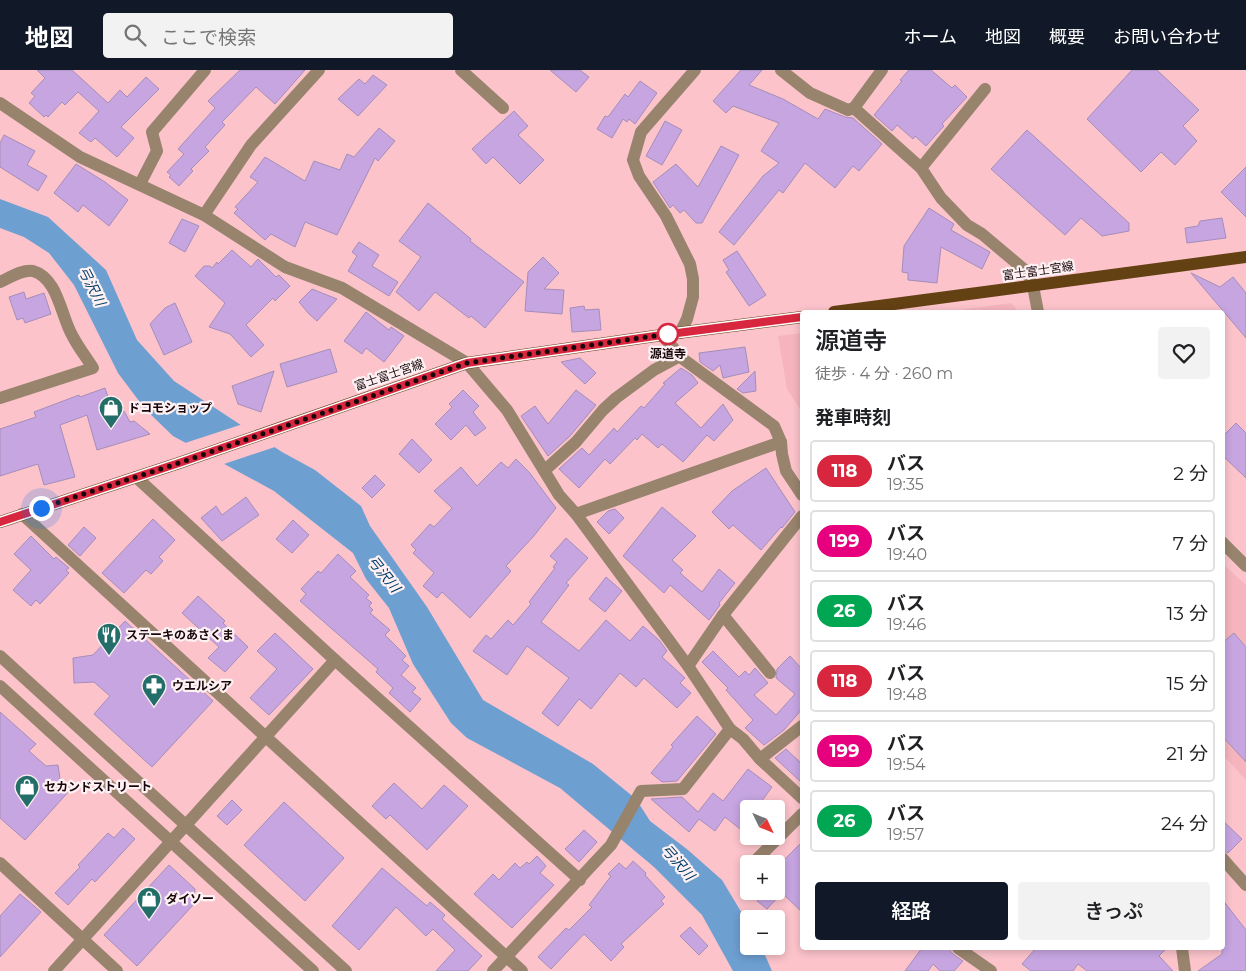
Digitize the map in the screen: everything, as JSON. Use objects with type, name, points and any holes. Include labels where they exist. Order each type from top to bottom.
[{"type":"main road","name":"富士富士宮線","points":[[849,310],[1246,257]]},
{"type":"main road","name":"富士富士宮線","points":[[0,522],[199,456],[467,363],[800,317]]},
{"type":"street","points":[[140,184],[157,151],[152,132],[205,70]]},
{"type":"street","points":[[204,215],[251,145],[319,70]]},
{"type":"street","points":[[461,70],[502,108]]},
{"type":"street","points":[[680,333],[693,297],[693,280],[690,264],[666,216],[639,176],[633,160],[641,132],[695,70]]},
{"type":"street","points":[[781,70],[810,93],[848,110],[854,108],[882,70]]},
{"type":"street","points":[[921,168],[985,90]]},
{"type":"street","points":[[0,103],[80,157],[204,215],[284,267],[342,288],[467,363],[507,410],[559,495],[576,514],[688,666],[730,729],[743,739],[760,759],[800,796]]},
{"type":"street","points":[[854,108],[921,168],[940,198],[967,225],[982,234],[1026,271],[1033,286],[1038,310]]},
{"type":"street","points":[[0,282],[20,273],[32,271],[48,279],[62,308],[71,334],[94,368],[0,398]]},
{"type":"street","points":[[662,335],[680,356],[774,426],[781,442],[786,471],[800,492]]},
{"type":"street","points":[[544,470],[576,442],[603,410],[616,398],[654,370],[680,356]]},
{"type":"street","points":[[576,514],[781,442]]},
{"type":"street","points":[[136,477],[335,660],[580,880]]},
{"type":"street","points":[[22,514],[522,971]]},
{"type":"street","points":[[688,666],[723,614],[800,518]]},
{"type":"street","points":[[1225,545],[1246,566]]},
{"type":"street","points":[[723,614],[770,673]]},
{"type":"street","points":[[0,656],[346,971]]},
{"type":"street","points":[[54,971],[335,660]]},
{"type":"street","points":[[0,686],[313,971]]},
{"type":"street","points":[[760,759],[800,728]]},
{"type":"street","points":[[493,971],[612,845],[641,791],[684,788],[730,729]]},
{"type":"street","points":[[761,855],[800,816]]},
{"type":"street","points":[[1225,861],[1246,885]]},
{"type":"street","points":[[0,863],[117,971]]},
{"type":"street","points":[[961,950],[991,971]]},
{"type":"street","points":[[1182,950],[1185,971]]},
{"type":"shaded area","points":[[1011,303],[1017,310],[960,310]]},
{"type":"shaded area","points":[[800,333],[800,409],[787,389],[778,336]]},
{"type":"shaded area","points":[[1225,566],[1246,585],[1246,780],[1225,757]]},
{"type":"water","name":"弓沢川","points":[[0,199],[48,217],[106,270],[137,340],[174,381],[282,452],[315,470],[361,506],[370,526],[427,607],[483,700],[593,764],[636,799],[650,821],[688,850],[722,880],[740,910],[740,955],[765,955],[772,971],[733,971],[702,915],[654,867],[560,788],[467,738],[451,723],[413,664],[389,608],[366,579],[353,553],[274,491],[173,436],[145,409],[118,373],[74,285],[49,253],[24,237],[0,228]]},
{"type":"pier","points":[[243,424],[278,446],[221,465],[182,444]]},
{"type":"building","points":[[37,70],[72,70],[108,103],[120,90],[127,97],[146,77],[159,89],[121,127],[134,138],[117,157],[95,138],[91,142],[79,133],[99,111],[78,92],[65,105],[62,102],[48,117],[46,115],[44,117],[29,103],[35,96],[31,93],[45,78]]},
{"type":"building","points":[[240,70],[305,70],[275,104],[256,87],[222,122],[225,125],[205,147],[209,151],[191,169],[193,171],[179,186],[169,177],[171,175],[167,172],[184,154],[178,149],[215,108],[208,101]]},
{"type":"building","points":[[550,70],[580,70],[589,77],[576,92]]},
{"type":"building","points":[[741,70],[762,70],[749,85],[783,99],[818,119],[825,109],[853,118],[882,144],[859,171],[853,166],[835,188],[805,163],[783,193],[779,190],[734,245],[719,232],[763,176],[779,163],[761,151],[779,123],[733,106],[726,113],[713,101]]},
{"type":"building","points":[[909,70],[931,70],[952,88],[955,85],[967,97],[942,124],[944,126],[926,146],[915,136],[913,139],[897,125],[892,131],[874,115]]},
{"type":"building","points":[[1132,70],[1157,70],[1199,110],[1183,126],[1197,141],[1175,165],[1161,152],[1141,172],[1087,119]]},
{"type":"building","points":[[373,75],[387,85],[358,116],[338,99],[359,79],[365,84]]},
{"type":"building","points":[[640,81],[657,93],[635,124],[629,119],[627,122],[623,119],[612,138],[597,129],[605,116],[608,117],[625,94],[628,97]]},
{"type":"building","points":[[514,111],[528,126],[518,135],[544,160],[520,184],[493,157],[486,164],[472,149]]},
{"type":"building","points":[[665,121],[682,130],[662,165],[646,156]]},
{"type":"building","points":[[379,128],[395,141],[378,161],[375,158],[337,235],[305,222],[295,247],[271,234],[265,240],[234,213],[238,209],[235,207],[258,182],[250,177],[265,157],[305,181],[314,161],[340,170],[347,154],[354,157]]},
{"type":"building","points":[[1027,130],[1129,223],[1129,231],[1102,236],[1081,218],[1065,235],[991,169]]},
{"type":"building","points":[[4,135],[35,151],[27,165],[47,176],[38,191],[0,167],[0,143]]},
{"type":"building","points":[[721,146],[739,155],[702,223],[696,223],[684,210],[680,213],[673,205],[670,208],[653,182],[676,164],[698,187]]},
{"type":"building","points":[[76,164],[105,182],[128,200],[109,226],[83,205],[78,212],[54,193]]},
{"type":"building","points":[[1246,167],[1246,217],[1221,192]]},
{"type":"building","points":[[428,203],[471,239],[470,241],[524,282],[485,328],[471,316],[469,318],[435,292],[419,311],[396,292],[421,257],[399,241]]},
{"type":"building","points":[[929,208],[954,224],[951,230],[990,252],[982,269],[941,247],[937,283],[908,280],[908,273],[902,272],[904,246]]},
{"type":"building","points":[[1222,218],[1226,238],[1187,243],[1185,228],[1198,226],[1200,221]]},
{"type":"building","points":[[182,219],[199,226],[185,252],[169,243]]},
{"type":"building","points":[[359,242],[379,255],[372,266],[398,282],[389,296],[348,271],[357,256],[352,252]]},
{"type":"building","points":[[232,250],[251,267],[258,259],[276,277],[279,275],[290,286],[275,301],[273,298],[246,325],[264,345],[251,357],[230,334],[209,327],[225,303],[195,276],[204,266],[212,268],[217,262],[218,264]]},
{"type":"building","points":[[737,251],[766,295],[749,306],[726,272],[729,270],[723,260]]},
{"type":"building","points":[[543,257],[559,273],[544,289],[564,290],[562,314],[525,311],[528,272]]},
{"type":"building","points":[[1191,273],[1220,287],[1233,277],[1246,293],[1246,338],[1225,313],[1225,310],[1222,310]]},
{"type":"building","points":[[312,289],[337,299],[317,321],[299,302]]},
{"type":"building","points":[[24,292],[26,299],[44,293],[51,314],[25,323],[23,318],[17,320],[9,297]]},
{"type":"building","points":[[175,303],[192,342],[164,355],[150,324],[165,308]]},
{"type":"building","points":[[584,306],[585,310],[599,309],[601,330],[572,332],[570,308]]},
{"type":"building","points":[[366,312],[389,330],[391,327],[404,336],[384,362],[366,348],[362,354],[344,341]]},
{"type":"building","points":[[745,347],[749,372],[723,378],[720,365],[713,371],[700,362],[699,353]]},
{"type":"building","points":[[330,349],[337,372],[287,387],[280,364]]},
{"type":"building","points":[[580,358],[596,373],[585,384],[561,362]]},
{"type":"building","points":[[681,368],[692,375],[698,383],[675,403],[701,428],[723,404],[733,420],[714,441],[707,435],[683,462],[662,444],[658,448],[642,434],[637,440],[635,438],[610,464],[605,459],[579,488],[559,469],[582,448],[589,455],[614,428],[617,432],[641,406],[644,408],[665,384],[663,383]]},
{"type":"building","points":[[274,371],[261,412],[238,404],[232,386]]},
{"type":"building","points":[[755,371],[756,391],[743,393],[737,389]]},
{"type":"building","points":[[105,388],[114,415],[124,411],[130,422],[134,421],[150,434],[97,450],[87,415],[60,425],[75,477],[44,485],[38,464],[0,476],[0,429],[36,417],[34,412],[79,395],[80,397]]},
{"type":"building","points":[[463,390],[479,406],[473,412],[486,428],[475,436],[466,425],[451,440],[435,424],[452,407],[449,404]]},
{"type":"building","points":[[576,390],[596,405],[570,436],[548,456],[521,416],[535,406],[548,424]]},
{"type":"building","points":[[1236,423],[1246,433],[1246,478],[1225,458],[1225,434]]},
{"type":"building","points":[[412,439],[432,460],[419,473],[399,454]]},
{"type":"building","points":[[516,459],[529,472],[556,508],[533,537],[506,566],[511,571],[470,618],[442,592],[437,598],[423,586],[434,573],[413,553],[416,550],[411,545],[430,524],[434,527],[452,508],[434,491],[461,467],[477,486],[501,462],[508,468]]},
{"type":"building","points":[[766,468],[795,512],[761,550],[733,525],[729,529],[712,512],[732,491]]},
{"type":"building","points":[[375,475],[385,485],[372,498],[362,488]]},
{"type":"building","points":[[246,497],[259,515],[222,541],[201,518],[216,506],[222,515]]},
{"type":"building","points":[[662,507],[696,536],[672,560],[683,570],[680,573],[702,592],[719,569],[735,583],[719,603],[720,605],[709,620],[670,585],[664,593],[623,556]]},
{"type":"building","points":[[615,509],[624,518],[609,534],[597,522],[608,511]]},
{"type":"building","points":[[153,519],[175,540],[159,557],[163,561],[151,574],[146,570],[124,593],[102,573]]},
{"type":"building","points":[[293,520],[309,535],[292,553],[276,539]]},
{"type":"building","points":[[84,527],[96,538],[80,556],[68,545]]},
{"type":"building","points":[[31,536],[54,559],[56,557],[69,568],[66,570],[69,573],[40,604],[36,600],[31,606],[13,590],[31,570],[14,554]]},
{"type":"building","points":[[566,538],[588,558],[566,583],[569,585],[541,622],[579,651],[606,620],[630,641],[643,626],[659,640],[667,651],[662,657],[685,678],[680,683],[691,693],[677,708],[644,678],[636,687],[620,673],[591,709],[579,699],[558,726],[542,713],[569,678],[527,646],[507,675],[473,651],[486,635],[491,639],[508,620],[513,625],[531,604],[529,602],[555,568],[553,567],[557,562],[550,556]]},
{"type":"building","points":[[338,554],[356,571],[350,577],[369,595],[366,598],[372,603],[369,606],[373,610],[370,613],[390,630],[385,635],[406,656],[402,660],[409,666],[401,675],[416,688],[412,692],[421,699],[410,712],[389,693],[393,688],[376,672],[378,669],[300,601],[306,594],[301,589],[318,571],[321,573]]},
{"type":"building","points":[[606,577],[622,591],[605,612],[589,599]]},
{"type":"building","points":[[198,596],[225,621],[223,623],[248,647],[225,672],[208,658],[219,647],[182,613]]},
{"type":"building","name":"ウエルシア","points":[[125,621],[213,701],[152,767],[94,714],[110,696],[94,682],[74,683],[73,658],[93,655]]},
{"type":"building","points":[[275,633],[313,669],[269,715],[250,698],[277,669],[257,651]]},
{"type":"building","points":[[1234,633],[1246,647],[1246,762],[1225,739],[1225,640]]},
{"type":"building","points":[[713,651],[739,677],[745,671],[749,675],[755,668],[768,683],[754,695],[776,715],[795,694],[776,678],[777,669],[790,656],[800,667],[800,711],[784,730],[764,745],[745,728],[753,720],[726,690],[728,688],[702,662]]},
{"type":"building","name":"セカンドストリート","points":[[0,712],[36,744],[29,751],[46,766],[58,765],[60,779],[71,789],[25,840],[0,818]]},
{"type":"building","points":[[697,716],[716,734],[677,781],[662,782],[651,773],[673,747],[671,745]]},
{"type":"building","points":[[786,749],[800,762],[800,781],[775,758]]},
{"type":"building","points":[[748,769],[772,787],[763,800],[740,800],[740,829],[725,817],[715,831],[699,819],[689,832],[651,799],[682,797],[698,812],[713,793],[723,801]]},
{"type":"building","points":[[394,783],[422,809],[444,785],[468,806],[427,850],[390,815],[386,819],[372,806]]},
{"type":"building","points":[[232,800],[242,810],[227,825],[217,816]]},
{"type":"building","points":[[284,802],[344,858],[305,901],[244,845]]},
{"type":"building","points":[[1225,823],[1242,839],[1228,853],[1225,852]]},
{"type":"building","points":[[123,828],[135,839],[95,882],[92,879],[68,905],[55,893],[80,867],[78,865],[108,833],[114,838]]},
{"type":"building","points":[[584,830],[597,842],[579,862],[565,849]]},
{"type":"building","points":[[800,844],[800,910],[785,896],[785,859]]},
{"type":"building","points":[[537,856],[546,866],[540,873],[554,885],[512,928],[474,894],[493,874],[499,880],[515,863],[520,868],[527,862],[529,864]]},
{"type":"building","points":[[633,861],[646,873],[645,875],[665,897],[661,901],[664,904],[621,944],[624,947],[611,961],[584,934],[551,969],[538,957],[566,928],[569,930],[592,907],[589,905],[611,876],[608,874],[619,863],[626,869]]},
{"type":"building","name":"ダイソー","points":[[169,865],[195,889],[194,904],[137,966],[104,935]]},
{"type":"building","points":[[382,868],[427,906],[430,902],[445,915],[442,919],[482,956],[468,971],[436,971],[455,950],[433,929],[426,936],[396,907],[359,950],[332,926]]},
{"type":"building","points":[[20,894],[41,912],[0,957],[0,916]]},
{"type":"building","points":[[757,900],[775,900],[767,909]]},
{"type":"building","points":[[1225,903],[1246,930],[1246,971],[1198,971],[1222,954],[1222,950],[1225,950]]},
{"type":"building","points":[[690,927],[708,946],[699,955],[680,936]]},
{"type":"building","points":[[921,950],[950,950],[963,961],[954,971],[940,971],[933,964],[928,971],[905,971]]},
{"type":"building","points":[[1034,950],[1165,950],[1159,956],[1173,971],[1087,971],[1078,964],[1073,971],[1031,971],[1022,964]]},
{"type":"bus line","name":"118","points":[[0,522],[179,463],[467,363],[800,317]]},
{"type":"place","name":"源道寺","points":[[668,334]]},
{"type":"place","name":"ドコモショップ","points":[[111,429]]},
{"type":"place","name":"ステーキのあさくま","points":[[109,656]]},
{"type":"place","name":"ウエルシア","points":[[154,707]]},
{"type":"place","name":"セカンドストリート","points":[[27,808]]},
{"type":"place","name":"ダイソー","points":[[149,920]]},
{"type":"route","points":[[41,508],[179,463],[467,363],[668,334]]}]
